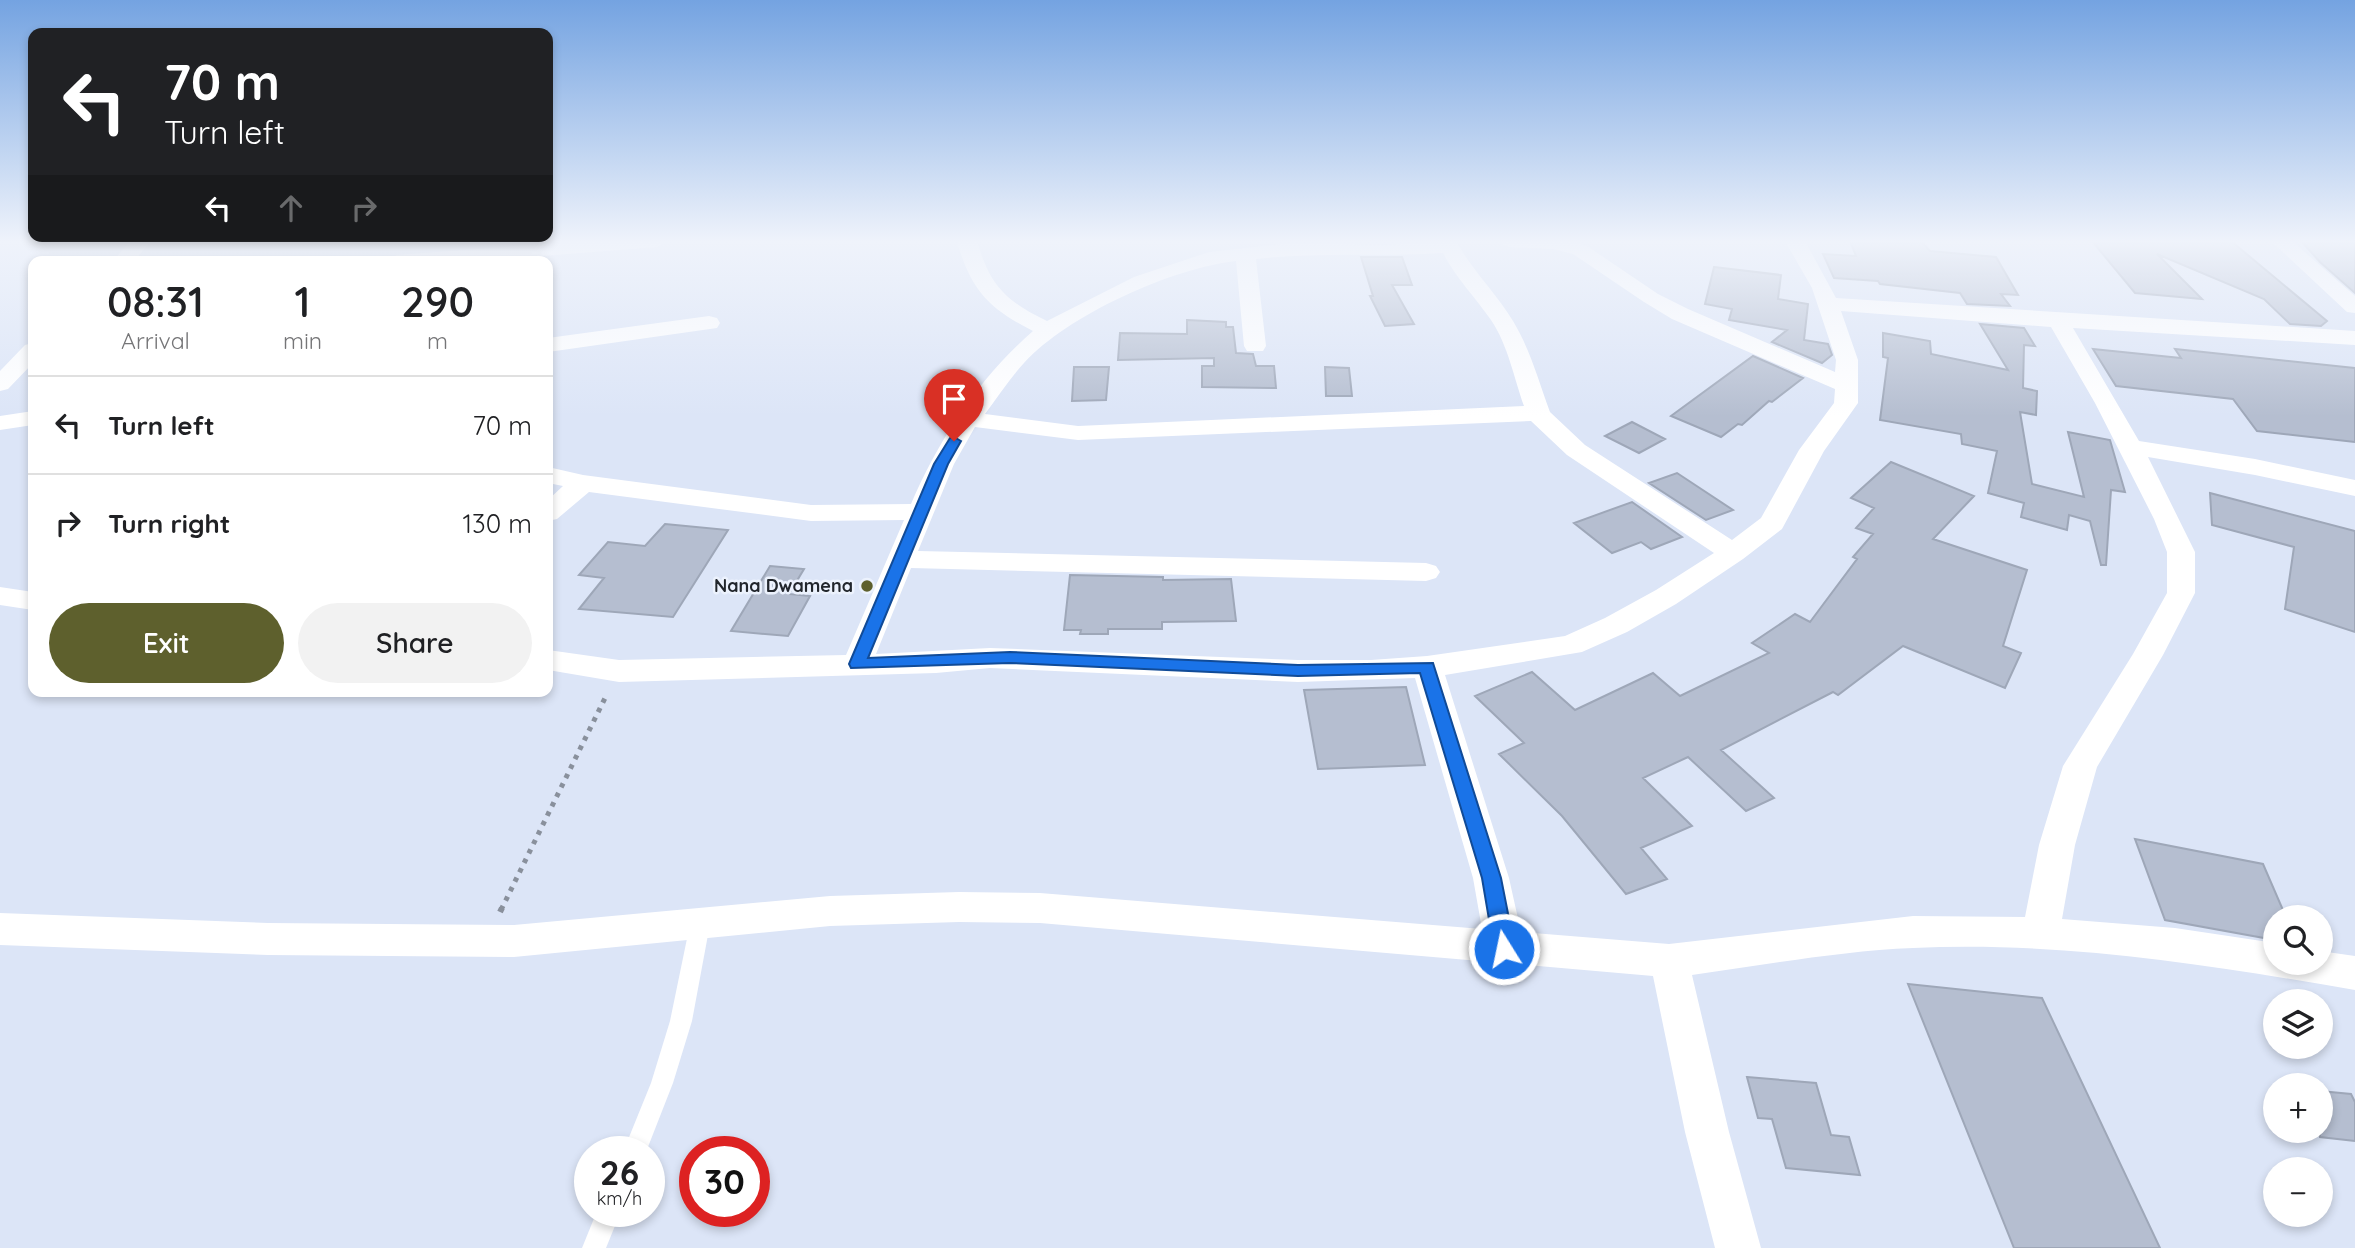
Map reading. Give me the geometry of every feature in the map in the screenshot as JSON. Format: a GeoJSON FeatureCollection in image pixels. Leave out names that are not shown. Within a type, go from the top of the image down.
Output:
{"type":"FeatureCollection","features":[{"type":"Feature","properties":{"kind":"street"},"geometry":{"type":"LineString","coordinates":[[995,299],[1048,330]]}},
{"type":"Feature","properties":{"kind":"street"},"geometry":{"type":"LineString","coordinates":[[857,664],[941,464],[968,419],[1017,357],[1048,330],[1101,299]]}},
{"type":"Feature","properties":{"kind":"street"},"geometry":{"type":"LineString","coordinates":[[1250,299],[1255,346]]}},
{"type":"Feature","properties":{"kind":"street"},"geometry":{"type":"LineString","coordinates":[[1485,299],[1502,320],[1514,343],[1538,413],[1576,450],[1733,553]]}},
{"type":"Feature","properties":{"kind":"street"},"geometry":{"type":"LineString","coordinates":[[1653,299],[1680,314],[1845,385]]}},
{"type":"Feature","properties":{"kind":"street"},"geometry":{"type":"LineString","coordinates":[[553,661],[619,671],[936,663],[1004,658],[1298,671],[1427,667],[1571,645],[1616,625],[1666,597],[1733,553],[1772,523],[1812,450],[1846,403],[1847,360],[1826,299]]}},
{"type":"Feature","properties":{"kind":"street"},"geometry":{"type":"LineString","coordinates":[[1828,304],[2058,321],[2355,338]]}},
{"type":"Feature","properties":{"kind":"street"},"geometry":{"type":"LineString","coordinates":[[2041,933],[2057,845],[2080,766],[2148,655],[2181,593],[2181,552],[2130,447],[2058,321]]}},
{"type":"Feature","properties":{"kind":"street"},"geometry":{"type":"LineString","coordinates":[[553,344],[709,323]]}},
{"type":"Feature","properties":{"kind":"street"},"geometry":{"type":"LineString","coordinates":[[0,384],[28,355]]}},
{"type":"Feature","properties":{"kind":"street"},"geometry":{"type":"LineString","coordinates":[[968,419],[1077,433],[1538,413]]}},
{"type":"Feature","properties":{"kind":"street"},"geometry":{"type":"LineString","coordinates":[[0,423],[28,419]]}},
{"type":"Feature","properties":{"kind":"street"},"geometry":{"type":"LineString","coordinates":[[2130,447],[2255,467],[2355,488]]}},
{"type":"Feature","properties":{"kind":"street"},"geometry":{"type":"LineString","coordinates":[[553,476],[583,483],[811,513],[922,512]]}},
{"type":"Feature","properties":{"kind":"street"},"geometry":{"type":"LineString","coordinates":[[553,509],[583,483]]}},
{"type":"Feature","properties":{"kind":"street"},"geometry":{"type":"LineString","coordinates":[[902,559],[1426,572]]}},
{"type":"Feature","properties":{"kind":"street"},"geometry":{"type":"LineString","coordinates":[[0,596],[28,600]]}},
{"type":"Feature","properties":{"kind":"street"},"geometry":{"type":"LineString","coordinates":[[1427,667],[1491,878],[1504,949]]}},
{"type":"Feature","properties":{"kind":"street"},"geometry":{"type":"LineString","coordinates":[[0,929],[268,939],[514,941],[830,911],[959,907],[1040,908],[1669,961],[1913,932],[2041,933],[2175,944],[2263,958]]}},
{"type":"Feature","properties":{"kind":"street"},"geometry":{"type":"LineString","coordinates":[[1669,961],[1707,1132],[1738,1248]]}},
{"type":"Feature","properties":{"kind":"street"},"geometry":{"type":"LineString","coordinates":[[2333,969],[2355,973]]}},
{"type":"Feature","properties":{"kind":"lane"},"geometry":{"type":"LineString","coordinates":[[640,1136],[662,1083],[681,1021],[700,924]]}},
{"type":"Feature","properties":{"kind":"lane"},"geometry":{"type":"LineString","coordinates":[[594,1248],[603,1227]]}},
{"type":"Feature","properties":{"kind":"path"},"geometry":{"type":"LineString","coordinates":[[485,941],[619,671]]}},
{"type":"Feature","properties":{"kind":"building"},"geometry":{"type":"Polygon","coordinates":[[[1372,299],[1400,299],[1414,324],[1385,326],[1372,299]]]}},
{"type":"Feature","properties":{"kind":"building"},"geometry":{"type":"Polygon","coordinates":[[[1706,299],[1779,299],[1808,304],[1804,340],[1828,344],[1832,355],[1822,363],[1772,342],[1787,330],[1729,320],[1732,309],[1705,304],[1706,299]]]}},
{"type":"Feature","properties":{"kind":"building"},"geometry":{"type":"Polygon","coordinates":[[[1964,299],[2005,299],[2010,306],[1967,304],[1964,299]]]}},
{"type":"Feature","properties":{"kind":"building"},"geometry":{"type":"Polygon","coordinates":[[[2264,299],[2301,299],[2327,321],[2321,326],[2290,324],[2264,299]]]}},
{"type":"Feature","properties":{"kind":"building"},"geometry":{"type":"Polygon","coordinates":[[[1187,320],[1226,322],[1226,327],[1233,327],[1236,353],[1253,354],[1256,366],[1274,366],[1276,388],[1202,387],[1202,366],[1214,366],[1214,358],[1118,360],[1120,333],[1187,334],[1187,320]]]}},
{"type":"Feature","properties":{"kind":"building"},"geometry":{"type":"Polygon","coordinates":[[[1980,324],[2024,328],[2035,346],[2024,345],[2023,388],[2037,391],[2036,415],[2020,412],[2032,484],[2084,497],[2068,432],[2110,440],[2125,492],[2111,490],[2106,565],[2101,565],[2090,521],[2069,515],[2067,530],[2021,517],[2024,503],[1988,493],[1997,451],[1962,444],[1961,434],[1880,420],[1888,358],[1883,357],[1883,333],[1930,341],[1931,354],[2008,370],[1980,324]]]}},
{"type":"Feature","properties":{"kind":"building"},"geometry":{"type":"Polygon","coordinates":[[[2093,349],[2181,358],[2175,349],[2355,368],[2355,442],[2257,431],[2233,399],[2116,386],[2093,349]]]}},
{"type":"Feature","properties":{"kind":"building"},"geometry":{"type":"Polygon","coordinates":[[[1753,356],[1803,378],[1772,402],[1769,401],[1742,425],[1738,424],[1721,437],[1671,416],[1753,356]]]}},
{"type":"Feature","properties":{"kind":"building"},"geometry":{"type":"Polygon","coordinates":[[[1074,367],[1109,367],[1106,400],[1072,401],[1074,367]]]}},
{"type":"Feature","properties":{"kind":"building"},"geometry":{"type":"Polygon","coordinates":[[[1325,367],[1349,368],[1352,396],[1326,396],[1325,367]]]}},
{"type":"Feature","properties":{"kind":"building"},"geometry":{"type":"Polygon","coordinates":[[[1632,422],[1665,439],[1639,453],[1605,436],[1632,422]]]}},
{"type":"Feature","properties":{"kind":"building"},"geometry":{"type":"Polygon","coordinates":[[[1891,462],[1974,496],[1933,539],[2027,570],[2003,646],[2021,653],[2005,688],[1903,646],[1838,695],[1833,692],[1721,750],[1774,798],[1746,811],[1688,757],[1643,778],[1692,826],[1641,848],[1667,879],[1626,894],[1562,816],[1499,754],[1524,743],[1475,696],[1532,672],[1575,710],[1653,673],[1680,696],[1769,653],[1752,643],[1795,614],[1810,622],[1857,559],[1853,557],[1873,534],[1856,528],[1874,508],[1851,498],[1891,462]]]}},
{"type":"Feature","properties":{"kind":"building"},"geometry":{"type":"Polygon","coordinates":[[[1677,473],[1733,510],[1706,520],[1649,483],[1677,473]]]}},
{"type":"Feature","properties":{"kind":"building"},"geometry":{"type":"Polygon","coordinates":[[[2210,493],[2355,531],[2355,632],[2285,609],[2294,547],[2212,525],[2210,493]]]}},
{"type":"Feature","properties":{"kind":"building"},"geometry":{"type":"Polygon","coordinates":[[[1632,502],[1682,537],[1651,549],[1641,542],[1612,553],[1574,523],[1632,502]]]}},
{"type":"Feature","properties":{"kind":"building"},"geometry":{"type":"Polygon","coordinates":[[[665,524],[728,530],[673,617],[579,609],[604,578],[579,575],[608,542],[645,546],[665,524]]]}},
{"type":"Feature","properties":{"kind":"building"},"geometry":{"type":"Polygon","coordinates":[[[770,566],[804,569],[789,594],[810,596],[788,636],[731,631],[770,566]]]}},
{"type":"Feature","properties":{"kind":"building"},"geometry":{"type":"Polygon","coordinates":[[[1070,575],[1163,577],[1163,580],[1231,579],[1236,621],[1162,622],[1162,629],[1108,629],[1108,634],[1080,634],[1081,630],[1064,630],[1070,575]]]}},
{"type":"Feature","properties":{"kind":"building"},"geometry":{"type":"Polygon","coordinates":[[[1406,687],[1425,765],[1318,769],[1304,690],[1406,687]]]}},
{"type":"Feature","properties":{"kind":"building"},"geometry":{"type":"Polygon","coordinates":[[[2135,839],[2263,864],[2281,905],[2263,905],[2263,938],[2165,920],[2135,839]]]}},
{"type":"Feature","properties":{"kind":"building"},"geometry":{"type":"Polygon","coordinates":[[[1908,984],[2042,998],[2160,1248],[2014,1248],[1908,984]]]}},
{"type":"Feature","properties":{"kind":"building"},"geometry":{"type":"Polygon","coordinates":[[[1747,1077],[1816,1083],[1831,1135],[1849,1137],[1860,1175],[1786,1168],[1772,1119],[1758,1118],[1747,1077]]]}},
{"type":"Feature","properties":{"kind":"building"},"geometry":{"type":"Polygon","coordinates":[[[2333,1092],[2351,1094],[2355,1102],[2355,1141],[2333,1138],[2333,1092]]]}},
{"type":"Feature","properties":{"kind":"place","name":"Nana Dwamena"},"geometry":{"type":"Point","coordinates":[867,586]}},
{"type":"Feature","properties":{"kind":"route"},"geometry":{"type":"LineString","coordinates":[[954,441],[941,464],[857,664],[1031,658],[1298,671],[1371,671],[1427,667],[1491,878],[1504,949]]}}]}
